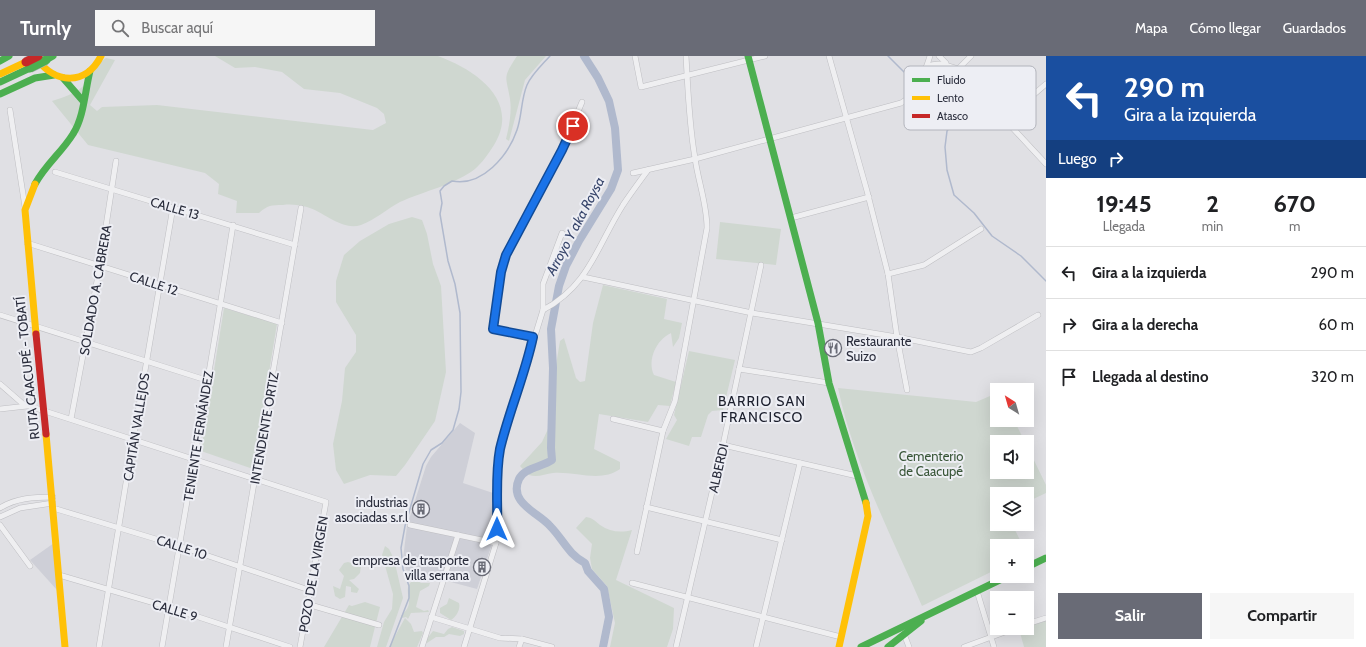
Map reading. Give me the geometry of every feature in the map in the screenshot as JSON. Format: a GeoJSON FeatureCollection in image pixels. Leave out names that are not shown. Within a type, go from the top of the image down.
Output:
{"type":"FeatureCollection","features":[{"type":"Feature","properties":{"kind":"main road"},"geometry":{"type":"LineString","coordinates":[[0,61],[9,56]]}},
{"type":"Feature","properties":{"kind":"main road"},"geometry":{"type":"LineString","coordinates":[[0,94],[35,78],[77,78],[90,71],[101,56]]}},
{"type":"Feature","properties":{"kind":"main road"},"geometry":{"type":"LineString","coordinates":[[0,82],[43,57],[44,69],[58,77],[83,101]]}},
{"type":"Feature","properties":{"kind":"main road"},"geometry":{"type":"LineString","coordinates":[[749,58],[818,323],[829,384],[867,506],[868,516],[840,647]]}},
{"type":"Feature","properties":{"kind":"main road"},"geometry":{"type":"LineString","coordinates":[[0,74],[28,65]]}},
{"type":"Feature","properties":{"kind":"main road","name":"RUTA CAACUPÉ - TOBATÍ"},"geometry":{"type":"LineString","coordinates":[[66,647],[25,212],[32,190],[43,169],[73,134],[79,119],[90,71]]}},
{"type":"Feature","properties":{"kind":"main road"},"geometry":{"type":"LineString","coordinates":[[1034,564],[1046,558]]}},
{"type":"Feature","properties":{"kind":"main road"},"geometry":{"type":"LineString","coordinates":[[861,647],[994,583]]}},
{"type":"Feature","properties":{"kind":"main road"},"geometry":{"type":"LineString","coordinates":[[888,647],[942,608]]}},
{"type":"Feature","properties":{"kind":"street"},"geometry":{"type":"LineString","coordinates":[[635,56],[641,87],[687,76],[749,58],[765,56]]}},
{"type":"Feature","properties":{"kind":"street"},"geometry":{"type":"LineString","coordinates":[[637,552],[663,431],[675,401],[692,300],[707,228],[707,213],[695,159],[688,112],[686,56]]}},
{"type":"Feature","properties":{"kind":"street"},"geometry":{"type":"LineString","coordinates":[[829,56],[869,197],[888,274],[897,337],[907,390]]}},
{"type":"Feature","properties":{"kind":"street"},"geometry":{"type":"LineString","coordinates":[[926,66],[930,56]]}},
{"type":"Feature","properties":{"kind":"street"},"geometry":{"type":"LineString","coordinates":[[939,56],[946,64]]}},
{"type":"Feature","properties":{"kind":"street"},"geometry":{"type":"LineString","coordinates":[[961,66],[971,56]]}},
{"type":"Feature","properties":{"kind":"street"},"geometry":{"type":"LineString","coordinates":[[931,66],[937,63],[951,66]]}},
{"type":"Feature","properties":{"kind":"street"},"geometry":{"type":"LineString","coordinates":[[1036,93],[1046,84]]}},
{"type":"Feature","properties":{"kind":"street"},"geometry":{"type":"LineString","coordinates":[[633,173],[695,159],[771,139],[904,101]]}},
{"type":"Feature","properties":{"kind":"street"},"geometry":{"type":"LineString","coordinates":[[533,337],[493,329],[503,264],[562,150],[582,102]]}},
{"type":"Feature","properties":{"kind":"street"},"geometry":{"type":"LineString","coordinates":[[10,110],[25,212]]}},
{"type":"Feature","properties":{"kind":"street"},"geometry":{"type":"LineString","coordinates":[[1014,130],[1046,164]]}},
{"type":"Feature","properties":{"kind":"street","name":"SOLDADO A. CABRERA"},"geometry":{"type":"LineString","coordinates":[[71,419],[100,265],[116,161]]}},
{"type":"Feature","properties":{"kind":"street"},"geometry":{"type":"LineString","coordinates":[[543,310],[565,296],[583,277],[623,206],[648,170]]}},
{"type":"Feature","properties":{"kind":"street","name":"CALLE 13"},"geometry":{"type":"LineString","coordinates":[[55,172],[295,245]]}},
{"type":"Feature","properties":{"kind":"street"},"geometry":{"type":"LineString","coordinates":[[791,218],[869,197]]}},
{"type":"Feature","properties":{"kind":"street","name":"CAPITÁN VALLEJOS"},"geometry":{"type":"LineString","coordinates":[[100,647],[120,528],[132,438],[147,361],[173,208]]}},
{"type":"Feature","properties":{"kind":"street","name":"INTENDENTE ORTIZ"},"geometry":{"type":"LineString","coordinates":[[226,647],[302,208]]}},
{"type":"Feature","properties":{"kind":"street","name":"TENIENTE FERNÁNDEZ"},"geometry":{"type":"LineString","coordinates":[[162,647],[195,459],[206,380],[233,225]]}},
{"type":"Feature","properties":{"kind":"street"},"geometry":{"type":"LineString","coordinates":[[888,274],[924,266],[981,229]]}},
{"type":"Feature","properties":{"kind":"street"},"geometry":{"type":"LineString","coordinates":[[464,647],[496,543],[497,473],[500,449],[527,364],[533,337],[543,310],[543,284],[562,233]]}},
{"type":"Feature","properties":{"kind":"street","name":"CALLE 12"},"geometry":{"type":"LineString","coordinates":[[27,243],[282,323]]}},
{"type":"Feature","properties":{"kind":"street","name":"ALBERDI"},"geometry":{"type":"LineString","coordinates":[[676,647],[723,445],[761,265]]}},
{"type":"Feature","properties":{"kind":"street"},"geometry":{"type":"LineString","coordinates":[[583,277],[752,313],[897,337],[971,352],[981,348],[1038,315]]}},
{"type":"Feature","properties":{"kind":"street"},"geometry":{"type":"LineString","coordinates":[[0,315],[206,380]]}},
{"type":"Feature","properties":{"kind":"street"},"geometry":{"type":"LineString","coordinates":[[739,369],[829,384]]}},
{"type":"Feature","properties":{"kind":"street"},"geometry":{"type":"LineString","coordinates":[[0,384],[19,402],[29,406],[256,479]]}},
{"type":"Feature","properties":{"kind":"street"},"geometry":{"type":"LineString","coordinates":[[0,409],[29,406]]}},
{"type":"Feature","properties":{"kind":"street"},"geometry":{"type":"LineString","coordinates":[[613,419],[663,431]]}},
{"type":"Feature","properties":{"kind":"street"},"geometry":{"type":"LineString","coordinates":[[723,445],[857,476]]}},
{"type":"Feature","properties":{"kind":"street"},"geometry":{"type":"LineString","coordinates":[[756,647],[800,463]]}},
{"type":"Feature","properties":{"kind":"street","name":"POZO DE LA VIRGEN"},"geometry":{"type":"LineString","coordinates":[[256,479],[326,502],[300,647]]}},
{"type":"Feature","properties":{"kind":"street"},"geometry":{"type":"LineString","coordinates":[[0,508],[10,503],[34,497],[53,503]]}},
{"type":"Feature","properties":{"kind":"street"},"geometry":{"type":"LineString","coordinates":[[0,517],[20,508],[53,503]]}},
{"type":"Feature","properties":{"kind":"street","name":"CALLE 10"},"geometry":{"type":"LineString","coordinates":[[53,503],[120,528],[310,590]]}},
{"type":"Feature","properties":{"kind":"street"},"geometry":{"type":"LineString","coordinates":[[646,507],[782,540]]}},
{"type":"Feature","properties":{"kind":"street"},"geometry":{"type":"LineString","coordinates":[[0,525],[30,566]]}},
{"type":"Feature","properties":{"kind":"street"},"geometry":{"type":"LineString","coordinates":[[410,525],[496,543]]}},
{"type":"Feature","properties":{"kind":"street"},"geometry":{"type":"LineString","coordinates":[[422,647],[458,535]]}},
{"type":"Feature","properties":{"kind":"street","name":"CALLE 9"},"geometry":{"type":"LineString","coordinates":[[59,575],[168,607],[290,647]]}},
{"type":"Feature","properties":{"kind":"street"},"geometry":{"type":"LineString","coordinates":[[632,583],[842,637]]}},
{"type":"Feature","properties":{"kind":"street"},"geometry":{"type":"LineString","coordinates":[[977,591],[992,636],[994,647]]}},
{"type":"Feature","properties":{"kind":"street"},"geometry":{"type":"LineString","coordinates":[[307,604],[380,624]]}},
{"type":"Feature","properties":{"kind":"street"},"geometry":{"type":"LineString","coordinates":[[431,617],[500,638],[522,639],[552,647]]}},
{"type":"Feature","properties":{"kind":"street"},"geometry":{"type":"LineString","coordinates":[[1034,622],[1046,618]]}},
{"type":"Feature","properties":{"kind":"street"},"geometry":{"type":"LineString","coordinates":[[904,634],[909,647]]}},
{"type":"Feature","properties":{"kind":"street"},"geometry":{"type":"LineString","coordinates":[[964,647],[995,635]]}},
{"type":"Feature","properties":{"kind":"street"},"geometry":{"type":"LineString","coordinates":[[519,647],[522,639]]}},
{"type":"Feature","properties":{"kind":"shaded area"},"geometry":{"type":"Polygon","coordinates":[[[460,423],[475,433],[463,483],[493,493],[494,538],[477,589],[406,570],[403,559],[407,526],[426,466],[431,457],[460,423]]]}},
{"type":"Feature","properties":{"kind":"shaded area"},"geometry":{"type":"Polygon","coordinates":[[[54,543],[57,590],[30,560],[54,543]]]}},
{"type":"Feature","properties":{"kind":"green space"},"geometry":{"type":"Polygon","coordinates":[[[215,56],[438,56],[467,70],[480,79],[490,89],[498,101],[502,114],[501,129],[494,145],[475,169],[449,183],[400,202],[371,220],[361,225],[354,226],[340,223],[313,209],[295,205],[270,206],[259,213],[236,213],[237,201],[218,194],[219,184],[205,173],[88,145],[52,101],[70,94],[83,86],[96,67],[106,58],[115,60],[90,105],[97,111],[102,107],[157,105],[373,130],[386,123],[384,114],[377,108],[340,93],[304,89],[282,72],[255,67],[235,68],[215,56]]]}},
{"type":"Feature","properties":{"kind":"green space"},"geometry":{"type":"Polygon","coordinates":[[[517,56],[546,56],[525,80],[509,141],[506,139],[511,104],[506,77],[517,56]]]}},
{"type":"Feature","properties":{"kind":"green space"},"geometry":{"type":"Polygon","coordinates":[[[412,217],[422,220],[427,234],[433,264],[441,286],[446,372],[435,421],[396,476],[370,475],[344,484],[336,470],[333,444],[342,401],[345,368],[356,352],[356,335],[336,302],[336,281],[344,255],[360,241],[389,224],[412,217]]]}},
{"type":"Feature","properties":{"kind":"green space"},"geometry":{"type":"Polygon","coordinates":[[[720,222],[781,229],[776,265],[716,259],[720,222]]]}},
{"type":"Feature","properties":{"kind":"green space"},"geometry":{"type":"Polygon","coordinates":[[[603,285],[667,299],[664,319],[682,323],[679,338],[673,347],[671,333],[657,345],[652,357],[652,369],[654,375],[676,382],[670,406],[658,405],[648,422],[599,414],[594,449],[620,462],[620,469],[613,473],[596,476],[561,473],[538,476],[529,475],[520,466],[542,442],[553,418],[554,377],[560,341],[564,338],[576,378],[580,382],[585,381],[593,323],[603,285]]]}},
{"type":"Feature","properties":{"kind":"green space"},"geometry":{"type":"Polygon","coordinates":[[[224,308],[277,324],[253,469],[201,451],[224,308]]]}},
{"type":"Feature","properties":{"kind":"green space"},"geometry":{"type":"Polygon","coordinates":[[[689,351],[735,360],[723,410],[712,411],[708,415],[701,437],[692,437],[689,446],[666,439],[677,420],[674,415],[689,351]]]}},
{"type":"Feature","properties":{"kind":"green space","name":"Cementerio de Caacupé"},"geometry":{"type":"Polygon","coordinates":[[[838,388],[976,402],[990,396],[990,427],[1018,427],[1022,435],[990,435],[990,479],[1034,479],[1034,460],[1046,485],[1046,493],[1034,499],[1034,487],[990,487],[990,531],[1016,531],[1020,539],[990,539],[990,572],[922,606],[863,472],[845,416],[838,388]]]}},
{"type":"Feature","properties":{"kind":"green space"},"geometry":{"type":"Polygon","coordinates":[[[586,517],[612,530],[620,532],[632,530],[616,580],[674,608],[673,629],[667,647],[610,647],[615,623],[607,586],[592,569],[590,558],[592,544],[576,528],[586,517]]]}},
{"type":"Feature","properties":{"kind":"green space"},"geometry":{"type":"Polygon","coordinates":[[[385,546],[389,549],[394,559],[403,598],[386,647],[377,647],[384,622],[392,609],[393,594],[382,555],[385,546]]]}},
{"type":"Feature","properties":{"kind":"green space"},"geometry":{"type":"Polygon","coordinates":[[[348,562],[361,566],[360,573],[354,579],[349,580],[359,589],[357,593],[351,592],[351,587],[346,586],[345,597],[340,599],[335,596],[333,586],[340,589],[344,576],[339,570],[344,563],[348,562]]]}},
{"type":"Feature","properties":{"kind":"green space"},"geometry":{"type":"Polygon","coordinates":[[[415,579],[421,583],[430,583],[429,586],[420,591],[416,607],[424,611],[428,610],[429,612],[411,613],[408,619],[406,617],[402,618],[401,616],[409,604],[409,584],[415,579]]]}},
{"type":"Feature","properties":{"kind":"green space"},"geometry":{"type":"Polygon","coordinates":[[[449,598],[459,603],[458,613],[451,620],[440,613],[440,608],[447,604],[449,598]]]}},
{"type":"Feature","properties":{"kind":"green space"},"geometry":{"type":"Polygon","coordinates":[[[365,602],[380,607],[370,647],[324,647],[349,605],[352,606],[365,602]]]}},
{"type":"Feature","properties":{"kind":"green space"},"geometry":{"type":"Polygon","coordinates":[[[405,618],[411,624],[414,632],[422,631],[423,633],[417,647],[389,647],[405,618]]]}},
{"type":"Feature","properties":{"kind":"green space"},"geometry":{"type":"Polygon","coordinates":[[[1046,621],[1046,647],[1024,647],[1021,635],[1034,635],[1034,625],[1046,621]]]}},
{"type":"Feature","properties":{"kind":"green space"},"geometry":{"type":"Polygon","coordinates":[[[452,627],[464,631],[464,634],[460,636],[449,634],[444,637],[436,637],[427,643],[426,640],[433,631],[444,634],[452,627]]]}},
{"type":"Feature","properties":{"kind":"waterway"},"geometry":{"type":"LineString","coordinates":[[390,647],[409,598],[409,586],[403,569],[401,548],[405,526],[423,464],[431,450],[442,443],[453,430],[459,409],[461,392],[460,313],[455,284],[448,261],[440,214],[442,203],[440,191],[444,186],[452,181],[463,182],[474,179],[492,168],[500,159],[513,140],[517,130],[527,85],[534,73],[550,56]]}},
{"type":"Feature","properties":{"kind":"waterway","name":"Arroyo Y aka Roysa"},"geometry":{"type":"LineString","coordinates":[[584,56],[598,78],[609,101],[615,128],[618,170],[611,189],[579,241],[566,266],[559,286],[551,329],[553,368],[552,460],[521,475],[517,487],[518,495],[526,507],[545,521],[555,531],[570,551],[585,563],[588,571],[604,589],[609,617],[603,647]]}},
{"type":"Feature","properties":{"kind":"waterway"},"geometry":{"type":"LineString","coordinates":[[888,56],[904,72]]}},
{"type":"Feature","properties":{"kind":"waterway"},"geometry":{"type":"LineString","coordinates":[[948,130],[945,147],[947,170],[954,195],[974,213],[992,236],[1021,256],[1046,281]]}},
{"type":"Feature","properties":{"kind":"traffic: fast"},"geometry":{"type":"LineString","coordinates":[[0,61],[9,56]]}},
{"type":"Feature","properties":{"kind":"traffic: fast"},"geometry":{"type":"LineString","coordinates":[[46,60],[53,56]]}},
{"type":"Feature","properties":{"kind":"traffic: fast"},"geometry":{"type":"LineString","coordinates":[[748,56],[818,323],[829,383],[866,503]]}},
{"type":"Feature","properties":{"kind":"traffic: fast"},"geometry":{"type":"LineString","coordinates":[[30,68],[46,60]]}},
{"type":"Feature","properties":{"kind":"traffic: fast"},"geometry":{"type":"LineString","coordinates":[[0,82],[30,68]]}},
{"type":"Feature","properties":{"kind":"traffic: fast"},"geometry":{"type":"LineString","coordinates":[[35,184],[44,170],[69,140],[77,127],[82,112],[90,71]]}},
{"type":"Feature","properties":{"kind":"traffic: fast"},"geometry":{"type":"LineString","coordinates":[[0,94],[35,78],[54,75]]}},
{"type":"Feature","properties":{"kind":"traffic: fast"},"geometry":{"type":"LineString","coordinates":[[63,78],[83,101]]}},
{"type":"Feature","properties":{"kind":"traffic: fast"},"geometry":{"type":"LineString","coordinates":[[1034,564],[1046,558]]}},
{"type":"Feature","properties":{"kind":"traffic: fast"},"geometry":{"type":"LineString","coordinates":[[861,647],[994,583]]}},
{"type":"Feature","properties":{"kind":"traffic: fast"},"geometry":{"type":"LineString","coordinates":[[888,647],[921,621]]}},
{"type":"Feature","properties":{"kind":"traffic: slow"},"geometry":{"type":"LineString","coordinates":[[37,59],[52,73],[61,77],[70,78],[79,77],[87,73],[95,66],[101,56]]}},
{"type":"Feature","properties":{"kind":"traffic: slow"},"geometry":{"type":"LineString","coordinates":[[0,74],[26,62]]}},
{"type":"Feature","properties":{"kind":"traffic: slow"},"geometry":{"type":"LineString","coordinates":[[35,184],[25,210],[36,334]]}},
{"type":"Feature","properties":{"kind":"traffic: slow"},"geometry":{"type":"LineString","coordinates":[[46,434],[65,647]]}},
{"type":"Feature","properties":{"kind":"traffic: slow"},"geometry":{"type":"LineString","coordinates":[[839,647],[868,516],[866,503]]}},
{"type":"Feature","properties":{"kind":"traffic: jam"},"geometry":{"type":"LineString","coordinates":[[26,62],[38,56]]}},
{"type":"Feature","properties":{"kind":"traffic: jam"},"geometry":{"type":"LineString","coordinates":[[36,334],[46,434]]}},
{"type":"Feature","properties":{"kind":"place","name":"Restaurante Suizo"},"geometry":{"type":"Point","coordinates":[833,348]}},
{"type":"Feature","properties":{"kind":"place","name":"industrias asociadas s.r.l"},"geometry":{"type":"Point","coordinates":[421,509]}},
{"type":"Feature","properties":{"kind":"place","name":"empresa de trasporte villa serrana"},"geometry":{"type":"Point","coordinates":[482,567]}},
{"type":"Feature","properties":{"kind":"district","name":"BARRIO SAN FRANCISCO"},"geometry":{"type":"Point","coordinates":[762,410]}},
{"type":"Feature","properties":{"kind":"route"},"geometry":{"type":"LineString","coordinates":[[497,529],[497,473],[500,449],[527,364],[533,337],[493,329],[503,264],[506,255],[562,150],[573,126]]}}]}
